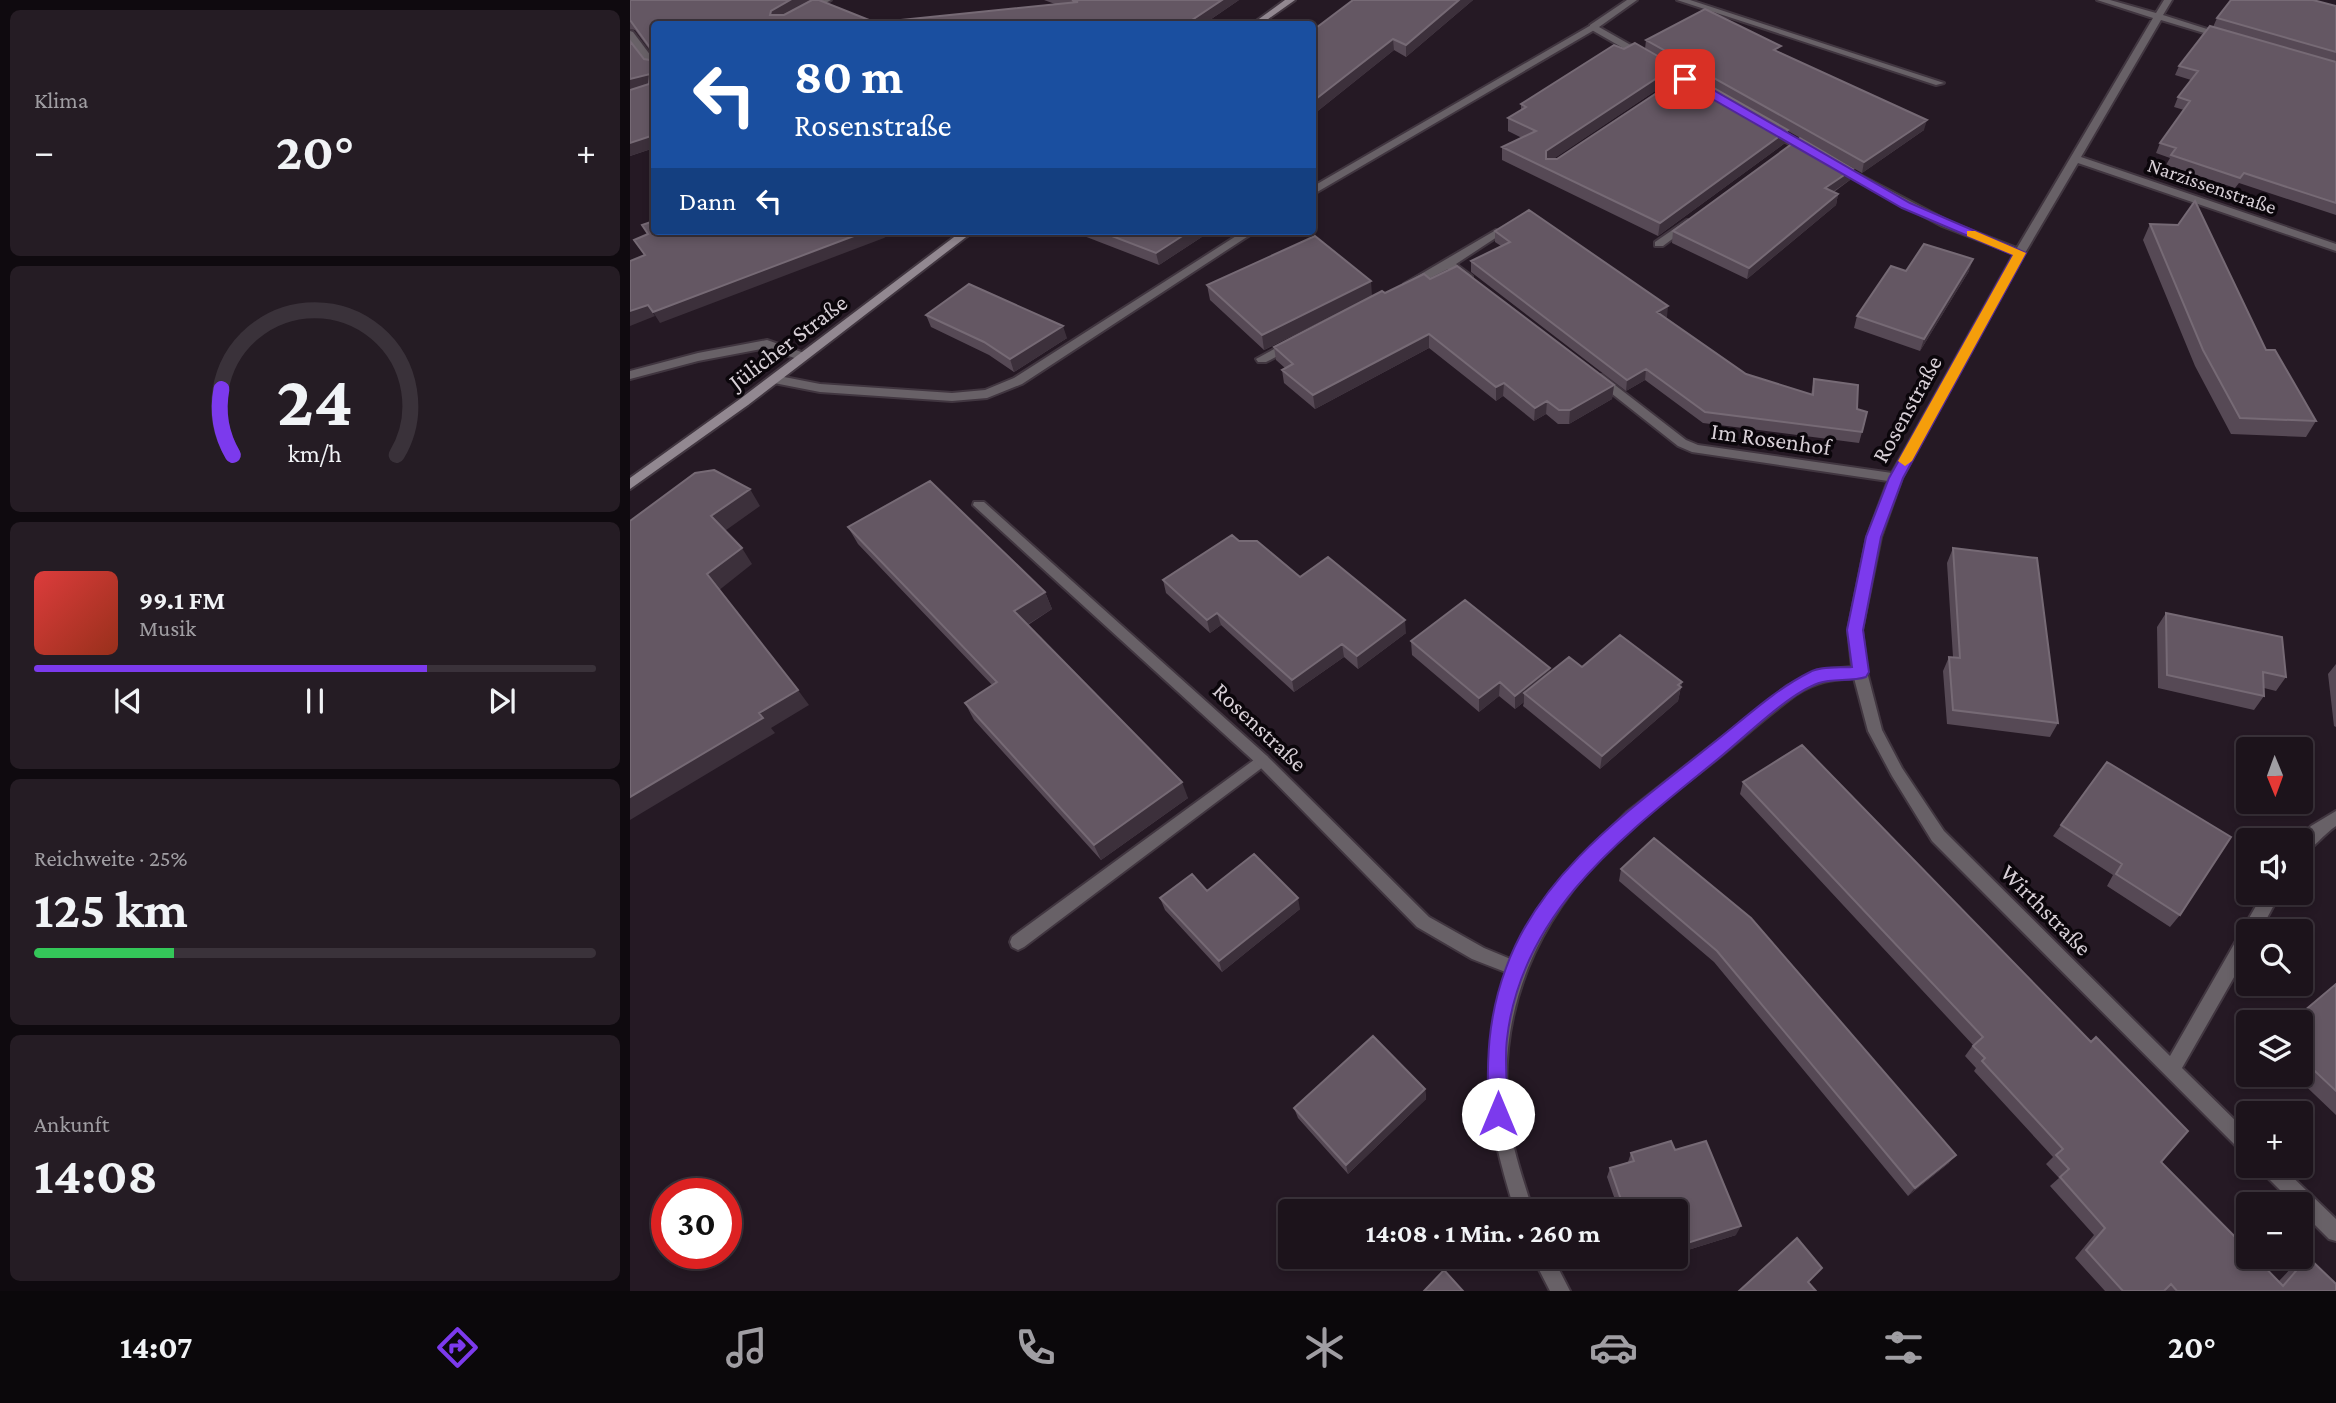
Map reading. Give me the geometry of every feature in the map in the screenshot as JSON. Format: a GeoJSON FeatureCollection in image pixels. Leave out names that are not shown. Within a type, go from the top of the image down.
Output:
{"type":"FeatureCollection","features":[{"type":"Feature","properties":{"kind":"main road"},"geometry":{"type":"LineString","coordinates":[[1260,21],[1291,0]]}},
{"type":"Feature","properties":{"kind":"main road","name":"Jülicher Straße"},"geometry":{"type":"LineString","coordinates":[[630,484],[964,235]]}},
{"type":"Feature","properties":{"kind":"street"},"geometry":{"type":"LineString","coordinates":[[787,21],[827,0]]}},
{"type":"Feature","properties":{"kind":"street"},"geometry":{"type":"LineString","coordinates":[[1316,190],[1592,27],[1633,0]]}},
{"type":"Feature","properties":{"kind":"street"},"geometry":{"type":"LineString","coordinates":[[1681,0],[1939,83]]}},
{"type":"Feature","properties":{"kind":"street"},"geometry":{"type":"LineString","coordinates":[[2101,0],[2235,39]]}},
{"type":"Feature","properties":{"kind":"street","name":"Rosenstraße"},"geometry":{"type":"LineString","coordinates":[[1860,672],[1855,630],[1874,537],[1896,478],[2020,253],[2168,0]]}},
{"type":"Feature","properties":{"kind":"street"},"geometry":{"type":"LineString","coordinates":[[1592,27],[1707,92]]}},
{"type":"Feature","properties":{"kind":"street"},"geometry":{"type":"LineString","coordinates":[[630,34],[651,61]]}},
{"type":"Feature","properties":{"kind":"street"},"geometry":{"type":"LineString","coordinates":[[1674,86],[1685,79]]}},
{"type":"Feature","properties":{"kind":"street"},"geometry":{"type":"LineString","coordinates":[[1762,125],[1818,156]]}},
{"type":"Feature","properties":{"kind":"street"},"geometry":{"type":"LineString","coordinates":[[1785,152],[1795,144]]}},
{"type":"Feature","properties":{"kind":"street","name":"Narzissenstraße"},"geometry":{"type":"LineString","coordinates":[[2076,159],[2336,248]]}},
{"type":"Feature","properties":{"kind":"street"},"geometry":{"type":"LineString","coordinates":[[1829,162],[1946,224],[2020,253]]}},
{"type":"Feature","properties":{"kind":"street"},"geometry":{"type":"LineString","coordinates":[[1659,244],[1701,213]]}},
{"type":"Feature","properties":{"kind":"street"},"geometry":{"type":"LineString","coordinates":[[1399,289],[1449,264],[1496,233]]}},
{"type":"Feature","properties":{"kind":"street"},"geometry":{"type":"LineString","coordinates":[[774,379],[820,388],[953,397],[987,394],[1018,381],[1245,235]]}},
{"type":"Feature","properties":{"kind":"street"},"geometry":{"type":"LineString","coordinates":[[1449,264],[1482,290]]}},
{"type":"Feature","properties":{"kind":"street"},"geometry":{"type":"LineString","coordinates":[[1262,359],[1299,340]]}},
{"type":"Feature","properties":{"kind":"street"},"geometry":{"type":"LineString","coordinates":[[630,375],[698,356],[767,344],[803,357]]}},
{"type":"Feature","properties":{"kind":"street","name":"Im Rosenhof"},"geometry":{"type":"LineString","coordinates":[[1582,366],[1682,443],[1696,449],[1713,454],[1896,478]]}},
{"type":"Feature","properties":{"kind":"street","name":"Rosenstraße"},"geometry":{"type":"LineString","coordinates":[[979,505],[1262,760],[1423,922],[1478,954],[1515,968]]}},
{"type":"Feature","properties":{"kind":"street"},"geometry":{"type":"LineString","coordinates":[[1519,1199],[1511,1178],[1498,1114],[1497,1039],[1515,968],[1535,929],[1568,882],[1614,834],[1780,699],[1816,676],[1860,672]]}},
{"type":"Feature","properties":{"kind":"street","name":"Wirthstraße"},"geometry":{"type":"LineString","coordinates":[[1860,672],[1875,731],[1896,772],[1938,836],[2236,1134]]}},
{"type":"Feature","properties":{"kind":"street"},"geometry":{"type":"LineString","coordinates":[[1018,942],[1262,760]]}},
{"type":"Feature","properties":{"kind":"street"},"geometry":{"type":"LineString","coordinates":[[2313,834],[2336,818]]}},
{"type":"Feature","properties":{"kind":"street"},"geometry":{"type":"LineString","coordinates":[[2171,1071],[2236,957]]}},
{"type":"Feature","properties":{"kind":"street"},"geometry":{"type":"LineString","coordinates":[[2280,1178],[2336,1232]]}},
{"type":"Feature","properties":{"kind":"street"},"geometry":{"type":"LineString","coordinates":[[1548,1269],[1560,1291]]}},
{"type":"Feature","properties":{"kind":"building"},"geometry":{"type":"Polygon","coordinates":[[[630,0],[790,0],[771,11],[770,15],[784,15],[812,0],[819,0],[872,21],[651,21],[651,49],[630,20],[630,0]]]}},
{"type":"Feature","properties":{"kind":"building"},"geometry":{"type":"Polygon","coordinates":[[[1072,0],[1222,0],[1190,21],[899,21],[901,20],[1078,2],[1072,0]]]}},
{"type":"Feature","properties":{"kind":"building"},"geometry":{"type":"Polygon","coordinates":[[[1353,0],[1459,0],[1406,45],[1393,39],[1316,99],[1316,28],[1353,0]]]}},
{"type":"Feature","properties":{"kind":"building"},"geometry":{"type":"Polygon","coordinates":[[[2231,0],[2313,0],[2336,6],[2336,52],[2217,18],[2231,0]]]}},
{"type":"Feature","properties":{"kind":"building"},"geometry":{"type":"Polygon","coordinates":[[[1705,9],[1781,46],[1774,50],[1927,120],[1864,162],[1646,40],[1705,9]]]}},
{"type":"Feature","properties":{"kind":"building"},"geometry":{"type":"Polygon","coordinates":[[[2210,26],[2336,62],[2336,203],[2244,173],[2240,178],[2171,155],[2176,148],[2160,143],[2190,101],[2178,97],[2198,71],[2179,66],[2210,26]]]}},
{"type":"Feature","properties":{"kind":"building"},"geometry":{"type":"Polygon","coordinates":[[[630,41],[644,59],[650,60],[651,49],[651,136],[630,143],[630,90],[649,84],[650,74],[630,79],[630,41]]]}},
{"type":"Feature","properties":{"kind":"building"},"geometry":{"type":"Polygon","coordinates":[[[1635,43],[1675,66],[1546,151],[1546,159],[1557,159],[1687,73],[1788,130],[1660,223],[1502,147],[1536,131],[1508,118],[1526,107],[1521,104],[1614,45],[1624,49],[1635,43]]]}},
{"type":"Feature","properties":{"kind":"building"},"geometry":{"type":"Polygon","coordinates":[[[1800,138],[1853,169],[1825,188],[1838,194],[1749,268],[1673,231],[1800,138]]]}},
{"type":"Feature","properties":{"kind":"building"},"geometry":{"type":"Polygon","coordinates":[[[2195,201],[2266,350],[2275,350],[2316,421],[2240,418],[2203,350],[2150,224],[2178,225],[2195,201]]]}},
{"type":"Feature","properties":{"kind":"building"},"geometry":{"type":"Polygon","coordinates":[[[1529,210],[1668,306],[1657,312],[1746,374],[1813,395],[1814,379],[1858,385],[1857,409],[1867,412],[1862,432],[1705,412],[1646,369],[1627,380],[1471,261],[1510,242],[1495,231],[1529,210]]]}},
{"type":"Feature","properties":{"kind":"building"},"geometry":{"type":"Polygon","coordinates":[[[651,222],[651,235],[856,235],[653,312],[648,305],[630,311],[630,261],[645,255],[634,240],[648,234],[642,225],[651,222]]]}},
{"type":"Feature","properties":{"kind":"building"},"geometry":{"type":"Polygon","coordinates":[[[1109,235],[1184,235],[1156,253],[1109,235]]]}},
{"type":"Feature","properties":{"kind":"building"},"geometry":{"type":"Polygon","coordinates":[[[1315,236],[1371,281],[1262,335],[1207,285],[1315,236]]]}},
{"type":"Feature","properties":{"kind":"building"},"geometry":{"type":"Polygon","coordinates":[[[1924,244],[1973,259],[1924,339],[1857,316],[1891,266],[1906,271],[1924,244]]]}},
{"type":"Feature","properties":{"kind":"building"},"geometry":{"type":"Polygon","coordinates":[[[1457,266],[1614,385],[1570,410],[1559,410],[1547,401],[1535,408],[1504,383],[1496,387],[1429,334],[1313,395],[1282,370],[1293,364],[1274,347],[1382,291],[1385,293],[1424,274],[1430,279],[1457,266]]]}},
{"type":"Feature","properties":{"kind":"building"},"geometry":{"type":"Polygon","coordinates":[[[969,284],[1063,326],[1010,359],[984,342],[926,315],[969,284]]]}},
{"type":"Feature","properties":{"kind":"building"},"geometry":{"type":"Polygon","coordinates":[[[714,470],[750,489],[711,516],[742,548],[707,574],[798,690],[759,713],[763,718],[630,797],[630,521],[695,473],[714,470]]]}},
{"type":"Feature","properties":{"kind":"building"},"geometry":{"type":"Polygon","coordinates":[[[930,481],[1045,592],[1014,611],[1182,782],[1094,845],[965,703],[997,682],[848,527],[930,481]]]}},
{"type":"Feature","properties":{"kind":"building"},"geometry":{"type":"Polygon","coordinates":[[[1232,535],[1239,541],[1257,541],[1300,577],[1328,557],[1405,620],[1357,656],[1342,644],[1292,680],[1217,613],[1207,620],[1163,580],[1232,535]]]}},
{"type":"Feature","properties":{"kind":"building"},"geometry":{"type":"Polygon","coordinates":[[[1953,548],[2037,558],[2058,723],[1953,710],[1949,657],[1960,658],[1953,548]]]}},
{"type":"Feature","properties":{"kind":"building"},"geometry":{"type":"Polygon","coordinates":[[[1465,600],[1550,668],[1515,696],[1500,682],[1479,698],[1411,641],[1465,600]]]}},
{"type":"Feature","properties":{"kind":"building"},"geometry":{"type":"Polygon","coordinates":[[[2166,613],[2282,637],[2286,677],[2263,672],[2264,696],[2167,675],[2166,613]]]}},
{"type":"Feature","properties":{"kind":"building"},"geometry":{"type":"Polygon","coordinates":[[[1620,635],[1682,682],[1678,685],[1681,687],[1602,756],[1524,693],[1569,657],[1582,667],[1620,635]]]}},
{"type":"Feature","properties":{"kind":"building"},"geometry":{"type":"Polygon","coordinates":[[[1802,745],[2091,1042],[2096,1037],[2188,1131],[2161,1162],[2236,1238],[2236,1269],[2267,1269],[2283,1286],[2298,1269],[2313,1269],[2313,1262],[2336,1284],[2336,1291],[2177,1291],[2171,1284],[2164,1291],[2123,1291],[2086,1250],[2105,1228],[2060,1177],[2069,1169],[2056,1155],[2063,1149],[1982,1061],[1985,1058],[1973,1046],[1983,1037],[1743,782],[1802,745]]]}},
{"type":"Feature","properties":{"kind":"building"},"geometry":{"type":"Polygon","coordinates":[[[2107,762],[2231,837],[2180,915],[2116,874],[2122,864],[2061,825],[2107,762]]]}},
{"type":"Feature","properties":{"kind":"building"},"geometry":{"type":"Polygon","coordinates":[[[1654,838],[1751,918],[1956,1155],[1915,1188],[1717,951],[1621,869],[1654,838]]]}},
{"type":"Feature","properties":{"kind":"building"},"geometry":{"type":"Polygon","coordinates":[[[1254,854],[1298,898],[1219,961],[1160,898],[1192,874],[1207,891],[1254,854]]]}},
{"type":"Feature","properties":{"kind":"building"},"geometry":{"type":"Polygon","coordinates":[[[2336,984],[2336,1091],[2313,1069],[2313,1010],[2305,1010],[2336,984]]]}},
{"type":"Feature","properties":{"kind":"building"},"geometry":{"type":"Polygon","coordinates":[[[1373,1036],[1425,1089],[1346,1165],[1294,1108],[1373,1036]]]}},
{"type":"Feature","properties":{"kind":"building"},"geometry":{"type":"Polygon","coordinates":[[[1671,1141],[1675,1150],[1706,1141],[1741,1226],[1688,1243],[1688,1199],[1621,1199],[1610,1168],[1634,1161],[1631,1153],[1671,1141]]]}},
{"type":"Feature","properties":{"kind":"building"},"geometry":{"type":"Polygon","coordinates":[[[1797,1238],[1822,1268],[1808,1282],[1816,1291],[1739,1291],[1797,1238]]]}},
{"type":"Feature","properties":{"kind":"building"},"geometry":{"type":"Polygon","coordinates":[[[1444,1270],[1463,1291],[1424,1291],[1444,1270]]]}},
{"type":"Feature","properties":{"kind":"slow traffic"},"geometry":{"type":"LineString","coordinates":[[1905,461],[2020,253],[1971,234]]}},
{"type":"Feature","properties":{"kind":"route"},"geometry":{"type":"LineString","coordinates":[[1498,1114],[1497,1039],[1515,968],[1535,929],[1568,882],[1614,834],[1780,699],[1816,676],[1860,672],[1855,630],[1874,537],[1896,478],[2020,253],[1906,205],[1685,79]]}}]}
